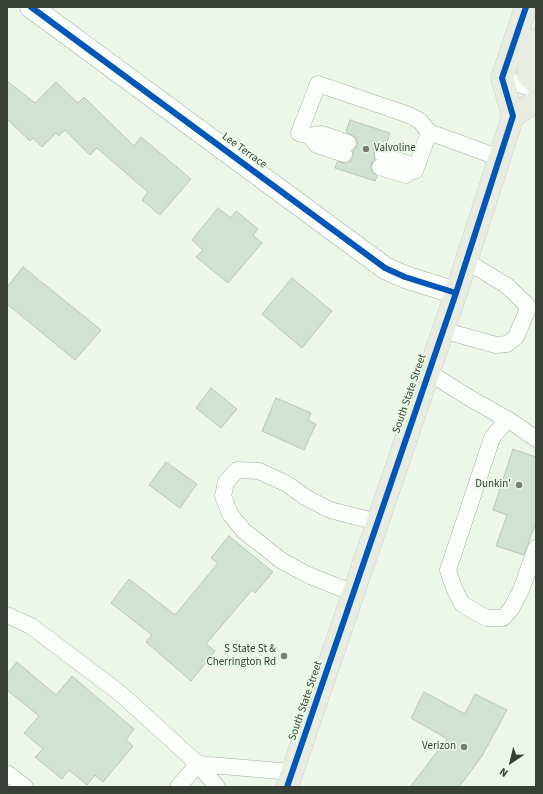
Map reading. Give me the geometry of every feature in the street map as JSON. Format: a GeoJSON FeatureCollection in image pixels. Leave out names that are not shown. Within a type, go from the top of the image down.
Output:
{"type":"FeatureCollection","features":[{"type":"Feature","properties":{"kind":"main road"},"geometry":{"type":"LineString","coordinates":[[526,7],[502,78],[513,116],[536,101]]}},
{"type":"Feature","properties":{"kind":"main road"},"geometry":{"type":"LineString","coordinates":[[536,39],[529,59],[528,75],[536,83]]}},
{"type":"Feature","properties":{"kind":"main road","name":"South State Street"},"geometry":{"type":"LineString","coordinates":[[289,779],[456,292],[513,116]]}},
{"type":"Feature","properties":{"kind":"street","name":"Lee Terrace"},"geometry":{"type":"LineString","coordinates":[[31,7],[385,268],[405,278],[456,292]]}},
{"type":"Feature","properties":{"kind":"lane"},"geometry":{"type":"LineString","coordinates":[[502,78],[536,90]]}},
{"type":"Feature","properties":{"kind":"lane"},"geometry":{"type":"LineString","coordinates":[[346,149],[322,134],[310,136],[299,133],[318,84],[409,115],[420,121],[429,132],[500,158]]}},
{"type":"Feature","properties":{"kind":"lane"},"geometry":{"type":"LineString","coordinates":[[381,161],[406,174],[411,170],[415,171],[429,132]]}},
{"type":"Feature","properties":{"kind":"lane"},"geometry":{"type":"LineString","coordinates":[[442,330],[496,345],[507,344],[516,337],[527,311],[527,305],[506,285],[466,261]]}},
{"type":"Feature","properties":{"kind":"lane"},"geometry":{"type":"LineString","coordinates":[[428,372],[468,398],[507,419],[536,439]]}},
{"type":"Feature","properties":{"kind":"lane"},"geometry":{"type":"LineString","coordinates":[[507,419],[492,438],[448,570],[454,588],[462,604],[486,618],[503,618],[511,609],[522,590],[536,548]]}},
{"type":"Feature","properties":{"kind":"lane"},"geometry":{"type":"LineString","coordinates":[[353,593],[308,575],[282,561],[250,536],[230,514],[223,496],[226,482],[237,470],[259,471],[287,484],[305,497],[330,510],[376,522]]}},
{"type":"Feature","properties":{"kind":"lane"},"geometry":{"type":"LineString","coordinates":[[7,615],[31,626],[121,694],[198,764],[217,787]]}},
{"type":"Feature","properties":{"kind":"lane"},"geometry":{"type":"LineString","coordinates":[[198,764],[289,779]]}},
{"type":"Feature","properties":{"kind":"lane"},"geometry":{"type":"LineString","coordinates":[[178,787],[198,764]]}},
{"type":"Feature","properties":{"kind":"lane"},"geometry":{"type":"LineString","coordinates":[[7,774],[25,787]]}},
{"type":"Feature","properties":{"kind":"building"},"geometry":{"type":"Polygon","coordinates":[[[7,81],[35,103],[56,82],[78,103],[84,97],[134,146],[141,137],[191,179],[160,215],[142,200],[148,192],[97,148],[90,155],[65,130],[59,136],[56,133],[42,147],[33,138],[30,141],[7,119],[7,81]]]}},
{"type":"Feature","properties":{"kind":"building","name":"Valvoline"},"geometry":{"type":"Polygon","coordinates":[[[350,120],[390,133],[386,146],[377,148],[374,152],[375,159],[371,164],[371,169],[377,176],[375,181],[335,168],[337,162],[346,163],[351,161],[353,151],[357,146],[355,137],[346,132],[350,120]]]}},
{"type":"Feature","properties":{"kind":"building"},"geometry":{"type":"Polygon","coordinates":[[[218,208],[231,218],[236,211],[258,229],[253,235],[262,243],[228,283],[196,257],[203,250],[192,240],[218,208]]]}},
{"type":"Feature","properties":{"kind":"building"},"geometry":{"type":"Polygon","coordinates":[[[23,267],[101,330],[75,360],[7,304],[7,287],[23,267]]]}},
{"type":"Feature","properties":{"kind":"building"},"geometry":{"type":"Polygon","coordinates":[[[292,278],[332,311],[302,348],[262,314],[292,278]]]}},
{"type":"Feature","properties":{"kind":"building"},"geometry":{"type":"Polygon","coordinates":[[[211,388],[237,409],[221,428],[196,408],[211,388]]]}},
{"type":"Feature","properties":{"kind":"building"},"geometry":{"type":"Polygon","coordinates":[[[276,398],[311,413],[308,420],[316,424],[304,450],[262,431],[276,398]]]}},
{"type":"Feature","properties":{"kind":"building","name":"Dunkin'"},"geometry":{"type":"Polygon","coordinates":[[[513,449],[536,457],[536,522],[524,555],[496,546],[507,515],[493,510],[513,449]]]}},
{"type":"Feature","properties":{"kind":"building"},"geometry":{"type":"Polygon","coordinates":[[[166,462],[197,484],[180,508],[149,485],[166,462]]]}},
{"type":"Feature","properties":{"kind":"building"},"geometry":{"type":"Polygon","coordinates":[[[229,536],[273,572],[255,593],[252,590],[206,644],[215,651],[191,681],[146,642],[152,635],[111,603],[129,579],[175,615],[218,563],[211,558],[229,536]]]}},
{"type":"Feature","properties":{"kind":"building"},"geometry":{"type":"Polygon","coordinates":[[[17,662],[56,695],[72,676],[134,729],[126,740],[133,746],[103,782],[95,775],[87,785],[69,770],[62,779],[35,757],[43,749],[24,733],[39,716],[7,690],[7,674],[17,662]]]}},
{"type":"Feature","properties":{"kind":"building","name":"Verizon"},"geometry":{"type":"Polygon","coordinates":[[[424,692],[465,714],[475,694],[507,710],[482,756],[459,787],[410,787],[447,739],[411,718],[424,692]]]}},
{"type":"Feature","properties":{"kind":"cycle path"},"geometry":{"type":"LineString","coordinates":[[31,7],[385,268],[405,277],[456,293]]}},
{"type":"Feature","properties":{"kind":"cycle path"},"geometry":{"type":"LineString","coordinates":[[287,787],[456,293],[513,116],[502,78],[526,7]]}},
{"type":"Feature","properties":{"kind":"place","name":"Valvoline"},"geometry":{"type":"Point","coordinates":[366,149]}},
{"type":"Feature","properties":{"kind":"place","name":"Dunkin'"},"geometry":{"type":"Point","coordinates":[519,485]}},
{"type":"Feature","properties":{"kind":"place","name":"S State St & Cherrington Rd"},"geometry":{"type":"Point","coordinates":[284,656]}},
{"type":"Feature","properties":{"kind":"place","name":"Verizon"},"geometry":{"type":"Point","coordinates":[464,747]}}]}
